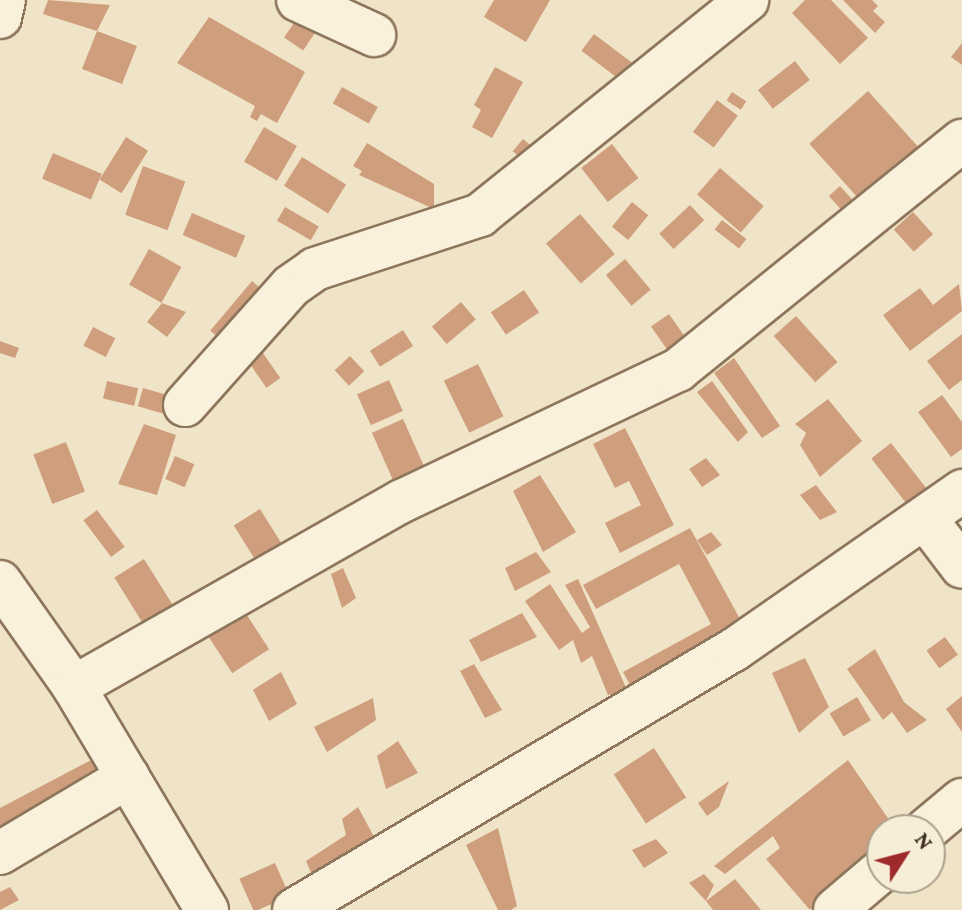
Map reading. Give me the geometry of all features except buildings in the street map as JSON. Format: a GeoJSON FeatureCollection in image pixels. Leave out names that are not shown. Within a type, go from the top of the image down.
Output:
{"type":"FeatureCollection","features":[{"type":"Feature","properties":{"kind":"street"},"geometry":{"type":"LineString","coordinates":[[0,16],[4,0]]}},
{"type":"Feature","properties":{"kind":"street"},"geometry":{"type":"LineString","coordinates":[[298,0],[374,35]]}},
{"type":"Feature","properties":{"kind":"street"},"geometry":{"type":"LineString","coordinates":[[185,405],[291,286],[315,269],[480,215],[747,0]]}},
{"type":"Feature","properties":{"kind":"street"},"geometry":{"type":"LineString","coordinates":[[74,687],[402,501],[678,370],[962,141]]}},
{"type":"Feature","properties":{"kind":"street"},"geometry":{"type":"LineString","coordinates":[[294,910],[735,649],[962,491]]}},
{"type":"Feature","properties":{"kind":"street"},"geometry":{"type":"LineString","coordinates":[[925,518],[962,567]]}},
{"type":"Feature","properties":{"kind":"street"},"geometry":{"type":"LineString","coordinates":[[0,582],[74,687],[207,910]]}},
{"type":"Feature","properties":{"kind":"street"},"geometry":{"type":"LineString","coordinates":[[0,853],[128,777]]}},
{"type":"Feature","properties":{"kind":"street"},"geometry":{"type":"LineString","coordinates":[[945,814],[962,800]]}},
{"type":"Feature","properties":{"kind":"street"},"geometry":{"type":"LineString","coordinates":[[835,910],[866,884]]}}]}
